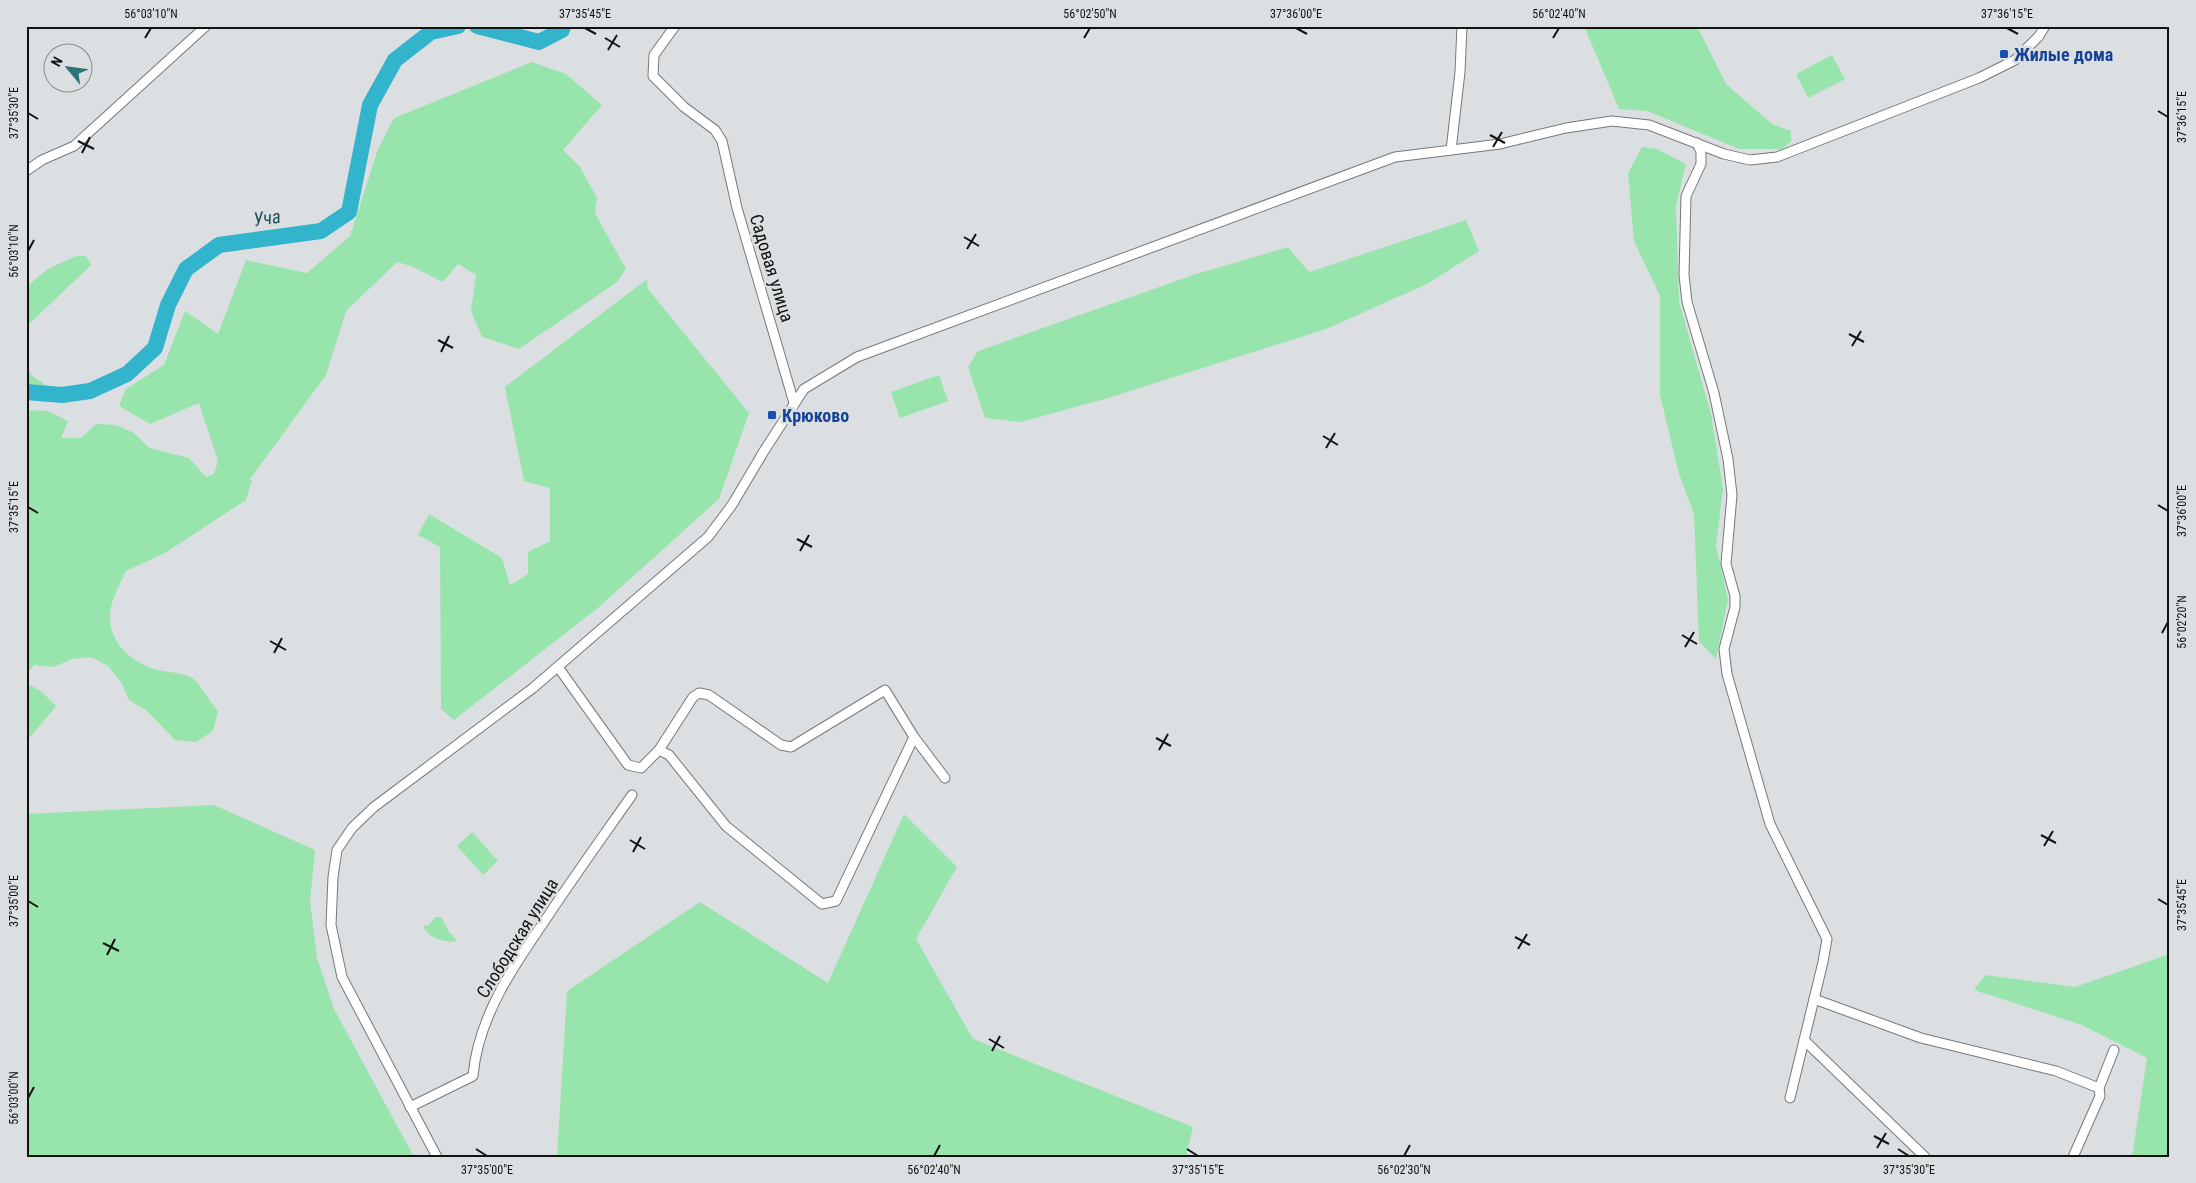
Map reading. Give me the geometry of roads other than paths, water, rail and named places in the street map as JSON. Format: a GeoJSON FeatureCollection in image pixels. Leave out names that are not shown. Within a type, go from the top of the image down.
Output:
{"type":"FeatureCollection","features":[{"type":"Feature","properties":{"kind":"street"},"geometry":{"type":"LineString","coordinates":[[26,171],[42,160],[74,146],[206,26]]}},
{"type":"Feature","properties":{"kind":"street","name":"Садовая улица"},"geometry":{"type":"LineString","coordinates":[[675,26],[654,55],[653,76],[684,107],[715,130],[722,141],[737,208],[794,403]]}},
{"type":"Feature","properties":{"kind":"street"},"geometry":{"type":"LineString","coordinates":[[1451,150],[1460,72],[1462,26]]}},
{"type":"Feature","properties":{"kind":"street"},"geometry":{"type":"LineString","coordinates":[[437,1157],[342,977],[331,925],[332,876],[337,850],[352,828],[374,806],[558,667],[708,537],[732,506],[804,389],[857,357],[1395,157],[1500,144],[1566,128],[1612,121],[1649,124],[1724,154],[1750,160],[1777,157],[1979,78],[2015,60],[2039,36],[2045,26]]}},
{"type":"Feature","properties":{"kind":"street"},"geometry":{"type":"LineString","coordinates":[[1697,143],[1702,152],[1701,164],[1686,196],[1684,275],[1687,302],[1714,393],[1728,459],[1732,495],[1726,564],[1735,602],[1724,648],[1727,674],[1770,824],[1827,939],[1790,1098]]}},
{"type":"Feature","properties":{"kind":"street"},"geometry":{"type":"LineString","coordinates":[[558,667],[628,765],[641,768],[659,750],[693,697],[699,693],[709,695],[780,746],[791,747],[885,690],[914,737],[945,778]]}},
{"type":"Feature","properties":{"kind":"street"},"geometry":{"type":"LineString","coordinates":[[659,750],[669,754],[726,826],[822,904],[836,901],[914,737]]}},
{"type":"Feature","properties":{"kind":"street","name":"Слободская улица"},"geometry":{"type":"LineString","coordinates":[[410,1107],[473,1076],[474,1056],[490,1010],[507,979],[557,902],[632,795]]}},
{"type":"Feature","properties":{"kind":"street"},"geometry":{"type":"LineString","coordinates":[[1814,999],[1921,1038],[2056,1071],[2099,1088]]}},
{"type":"Feature","properties":{"kind":"street"},"geometry":{"type":"LineString","coordinates":[[1804,1040],[1925,1157]]}},
{"type":"Feature","properties":{"kind":"street"},"geometry":{"type":"LineString","coordinates":[[2073,1157],[2100,1096],[2099,1088],[2114,1050]]}},
{"type":"Feature","properties":{"kind":"waterway","name":"Уча"},"geometry":{"type":"LineString","coordinates":[[26,392],[62,395],[90,391],[127,374],[155,348],[168,305],[186,269],[219,245],[321,231],[349,212],[370,105],[395,60],[431,32],[458,26]]}},
{"type":"Feature","properties":{"kind":"waterway","name":"Уча"},"geometry":{"type":"LineString","coordinates":[[477,26],[539,42],[562,30],[563,26]]}},
{"type":"Feature","properties":{"kind":"place","name":"Жилые дома"},"geometry":{"type":"Point","coordinates":[2004,54]}},
{"type":"Feature","properties":{"kind":"place","name":"Крюково"},"geometry":{"type":"Point","coordinates":[772,415]}}]}
